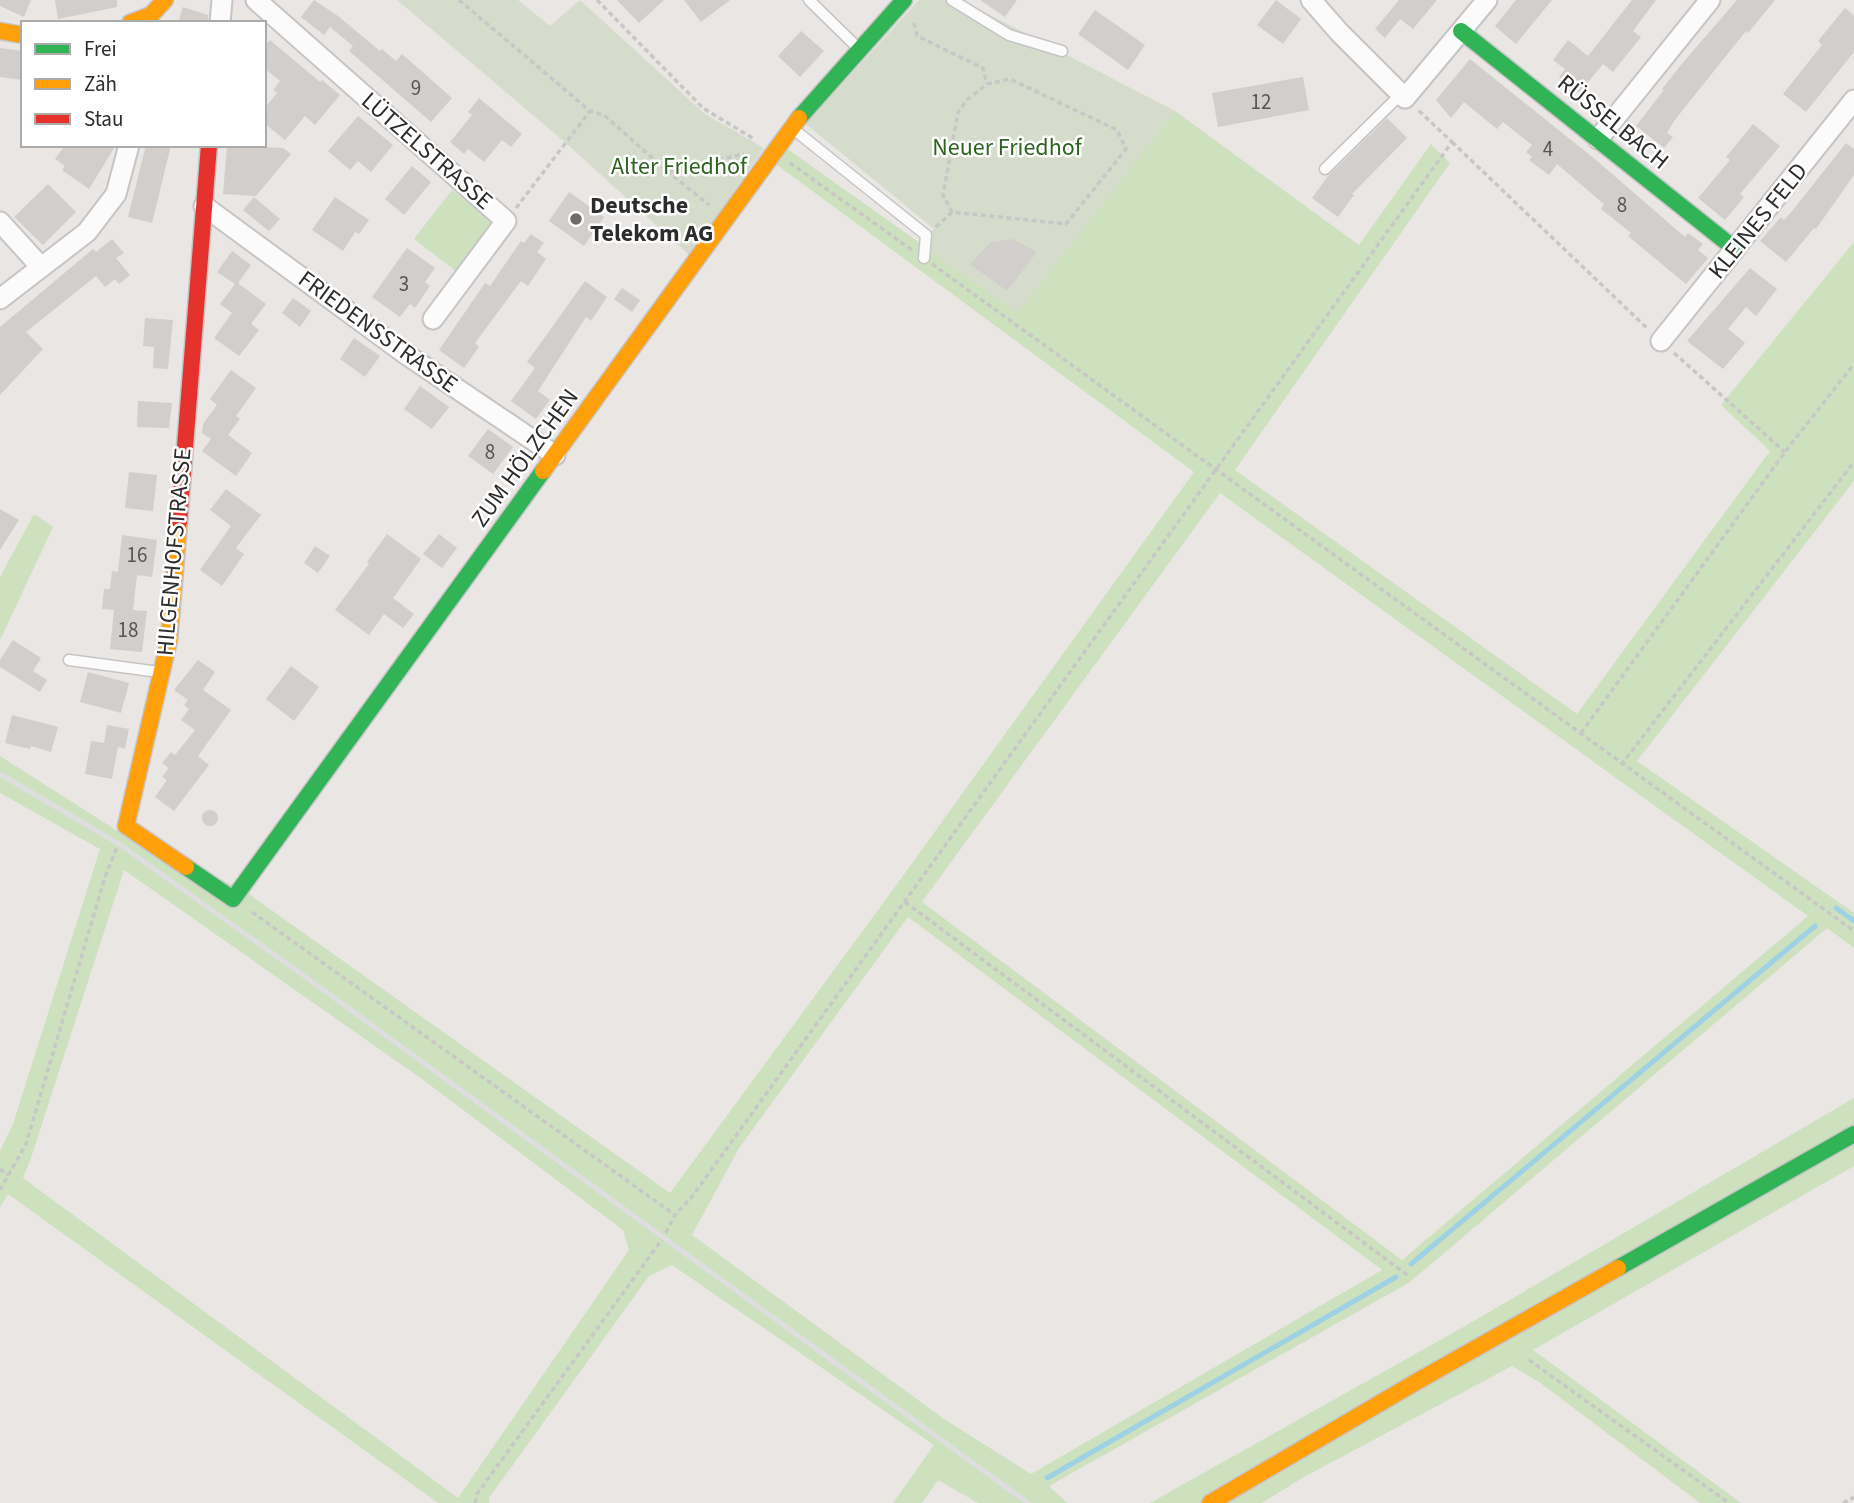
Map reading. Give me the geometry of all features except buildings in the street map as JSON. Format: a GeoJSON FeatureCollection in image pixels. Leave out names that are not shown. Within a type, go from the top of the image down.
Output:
{"type":"FeatureCollection","features":[{"type":"Feature","properties":{"kind":"street"},"geometry":{"type":"LineString","coordinates":[[151,19],[165,0]]}},
{"type":"Feature","properties":{"kind":"street"},"geometry":{"type":"LineString","coordinates":[[220,21],[222,0]]}},
{"type":"Feature","properties":{"kind":"street","name":"LÜTZELSTRASSE"},"geometry":{"type":"LineString","coordinates":[[256,0],[506,221],[433,319]]}},
{"type":"Feature","properties":{"kind":"street"},"geometry":{"type":"LineString","coordinates":[[1311,0],[1339,33],[1403,96],[1487,0]]}},
{"type":"Feature","properties":{"kind":"street"},"geometry":{"type":"LineString","coordinates":[[1598,139],[1710,0]]}},
{"type":"Feature","properties":{"kind":"street","name":"ZUM HÖLZCHEN"},"geometry":{"type":"LineString","coordinates":[[233,899],[790,127],[860,49],[908,6]]}},
{"type":"Feature","properties":{"kind":"street"},"geometry":{"type":"LineString","coordinates":[[0,31],[21,35]]}},
{"type":"Feature","properties":{"kind":"street","name":"RÜSSELBACH"},"geometry":{"type":"LineString","coordinates":[[1461,32],[1735,250]]}},
{"type":"Feature","properties":{"kind":"street","name":"KLEINES FELD"},"geometry":{"type":"LineString","coordinates":[[1661,341],[1854,100]]}},
{"type":"Feature","properties":{"kind":"street"},"geometry":{"type":"LineString","coordinates":[[0,299],[87,232],[117,194],[129,147]]}},
{"type":"Feature","properties":{"kind":"street","name":"HILGENHOFSTRASSE"},"geometry":{"type":"LineString","coordinates":[[126,826],[169,640],[209,147]]}},
{"type":"Feature","properties":{"kind":"street","name":"FRIEDENSSTRASSE"},"geometry":{"type":"LineString","coordinates":[[204,206],[407,355],[555,455]]}},
{"type":"Feature","properties":{"kind":"street"},"geometry":{"type":"LineString","coordinates":[[0,222],[41,267]]}},
{"type":"Feature","properties":{"kind":"street"},"geometry":{"type":"LineString","coordinates":[[126,826],[233,899]]}},
{"type":"Feature","properties":{"kind":"street"},"geometry":{"type":"LineString","coordinates":[[1210,1503],[1416,1382],[1854,1134]]}},
{"type":"Feature","properties":{"kind":"lane"},"geometry":{"type":"LineString","coordinates":[[809,0],[860,49]]}},
{"type":"Feature","properties":{"kind":"lane"},"geometry":{"type":"LineString","coordinates":[[951,0],[1009,35],[1062,51]]}},
{"type":"Feature","properties":{"kind":"lane"},"geometry":{"type":"LineString","coordinates":[[1325,169],[1403,96]]}},
{"type":"Feature","properties":{"kind":"lane"},"geometry":{"type":"LineString","coordinates":[[790,127],[926,235],[924,258]]}},
{"type":"Feature","properties":{"kind":"lane"},"geometry":{"type":"LineString","coordinates":[[69,660],[162,673]]}},
{"type":"Feature","properties":{"kind":"path"},"geometry":{"type":"LineString","coordinates":[[458,0],[590,111],[604,115],[711,207]]}},
{"type":"Feature","properties":{"kind":"path"},"geometry":{"type":"LineString","coordinates":[[597,0],[704,108],[774,151],[924,258],[1854,932]]}},
{"type":"Feature","properties":{"kind":"path"},"geometry":{"type":"LineString","coordinates":[[908,6],[918,36],[984,68],[987,83]]}},
{"type":"Feature","properties":{"kind":"path"},"geometry":{"type":"LineString","coordinates":[[926,235],[951,212],[1066,224],[1126,149],[1117,130],[1010,79],[987,83],[967,100],[958,112],[943,195],[951,212]]}},
{"type":"Feature","properties":{"kind":"path"},"geometry":{"type":"LineString","coordinates":[[1403,96],[1661,341],[1785,452]]}},
{"type":"Feature","properties":{"kind":"path"},"geometry":{"type":"LineString","coordinates":[[506,221],[590,111]]}},
{"type":"Feature","properties":{"kind":"path"},"geometry":{"type":"LineString","coordinates":[[475,1503],[477,1494],[663,1238],[676,1215],[691,1198],[1452,142]]}},
{"type":"Feature","properties":{"kind":"path"},"geometry":{"type":"LineString","coordinates":[[667,171],[755,152],[774,151]]}},
{"type":"Feature","properties":{"kind":"path"},"geometry":{"type":"LineString","coordinates":[[1581,733],[1785,452],[1854,364]]}},
{"type":"Feature","properties":{"kind":"path"},"geometry":{"type":"LineString","coordinates":[[1621,765],[1854,462]]}},
{"type":"Feature","properties":{"kind":"path"},"geometry":{"type":"LineString","coordinates":[[0,1189],[26,1144],[104,877],[126,826]]}},
{"type":"Feature","properties":{"kind":"path"},"geometry":{"type":"LineString","coordinates":[[233,899],[676,1215]]}},
{"type":"Feature","properties":{"kind":"path"},"geometry":{"type":"LineString","coordinates":[[905,902],[1410,1277]]}},
{"type":"Feature","properties":{"kind":"path"},"geometry":{"type":"LineString","coordinates":[[0,1169],[8,1175]]}},
{"type":"Feature","properties":{"kind":"path"},"geometry":{"type":"LineString","coordinates":[[1529,1360],[1729,1503]]}},
{"type":"Feature","properties":{"kind":"path"},"geometry":{"type":"LineString","coordinates":[[1843,1503],[1854,1497]]}},
{"type":"Feature","properties":{"kind":"green space","name":"Alter Friedhof"},"geometry":{"type":"Polygon","coordinates":[[[397,0],[518,0],[550,26],[580,0],[705,114],[764,148],[689,255],[566,143],[397,0]]]}},
{"type":"Feature","properties":{"kind":"green space","name":"Neuer Friedhof"},"geometry":{"type":"Polygon","coordinates":[[[919,0],[961,0],[1175,111],[1018,313],[920,243],[934,229],[806,124],[919,0]]]}},
{"type":"Feature","properties":{"kind":"green space"},"geometry":{"type":"Polygon","coordinates":[[[1175,111],[1359,245],[1431,144],[1450,163],[1235,470],[1577,714],[1770,451],[1721,405],[1854,242],[1854,481],[1637,761],[1854,913],[1854,948],[1827,928],[1410,1282],[1049,1486],[1067,1503],[978,1503],[938,1480],[922,1503],[893,1503],[934,1445],[672,1265],[649,1276],[489,1498],[489,1503],[438,1503],[8,1194],[0,1207],[0,1151],[13,1124],[100,849],[0,793],[0,756],[116,830],[246,892],[670,1193],[1194,472],[773,162],[786,148],[1017,312],[1175,111]],[[1220,493],[922,902],[1402,1260],[1808,916],[1220,493]],[[124,870],[23,1178],[458,1498],[629,1250],[623,1230],[422,1079],[124,870]],[[908,917],[739,1148],[692,1235],[944,1419],[1031,1474],[1382,1270],[908,917]]]}},
{"type":"Feature","properties":{"kind":"green space"},"geometry":{"type":"Polygon","coordinates":[[[452,190],[495,223],[457,272],[414,239],[452,190]]]}},
{"type":"Feature","properties":{"kind":"green space"},"geometry":{"type":"Polygon","coordinates":[[[34,514],[53,527],[0,640],[0,577],[34,514]]]}},
{"type":"Feature","properties":{"kind":"green space"},"geometry":{"type":"Polygon","coordinates":[[[1854,1098],[1854,1166],[1533,1350],[1741,1503],[1700,1503],[1539,1382],[1512,1366],[1304,1477],[1262,1503],[1150,1503],[1467,1325],[1854,1098]]]}},
{"type":"Feature","properties":{"kind":"waterway"},"geometry":{"type":"LineString","coordinates":[[1836,908],[1854,921]]}},
{"type":"Feature","properties":{"kind":"waterway"},"geometry":{"type":"LineString","coordinates":[[1411,1264],[1815,926]]}},
{"type":"Feature","properties":{"kind":"waterway"},"geometry":{"type":"LineString","coordinates":[[1047,1478],[1396,1277]]}},
{"type":"Feature","properties":{"kind":"railway"},"geometry":{"type":"LineString","coordinates":[[0,774],[119,844],[1028,1503]]}},
{"type":"Feature","properties":{"kind":"traffic: fast"},"geometry":{"type":"LineString","coordinates":[[799,118],[904,0]]}},
{"type":"Feature","properties":{"kind":"traffic: fast"},"geometry":{"type":"LineString","coordinates":[[1461,31],[1735,249]]}},
{"type":"Feature","properties":{"kind":"traffic: fast"},"geometry":{"type":"LineString","coordinates":[[186,867],[233,899],[543,471]]}},
{"type":"Feature","properties":{"kind":"traffic: fast"},"geometry":{"type":"LineString","coordinates":[[1618,1268],[1854,1134]]}},
{"type":"Feature","properties":{"kind":"traffic: slow"},"geometry":{"type":"LineString","coordinates":[[135,21],[151,15],[165,0]]}},
{"type":"Feature","properties":{"kind":"traffic: slow"},"geometry":{"type":"LineString","coordinates":[[0,31],[21,35]]}},
{"type":"Feature","properties":{"kind":"traffic: slow"},"geometry":{"type":"LineString","coordinates":[[543,471],[799,118]]}},
{"type":"Feature","properties":{"kind":"traffic: slow"},"geometry":{"type":"LineString","coordinates":[[179,522],[169,640],[126,826],[186,867]]}},
{"type":"Feature","properties":{"kind":"traffic: slow"},"geometry":{"type":"LineString","coordinates":[[1210,1503],[1618,1268]]}},
{"type":"Feature","properties":{"kind":"traffic: jam"},"geometry":{"type":"LineString","coordinates":[[179,522],[209,147]]}},
{"type":"Feature","properties":{"kind":"place","name":"Deutsche Telekom AG"},"geometry":{"type":"Point","coordinates":[576,219]}}]}
